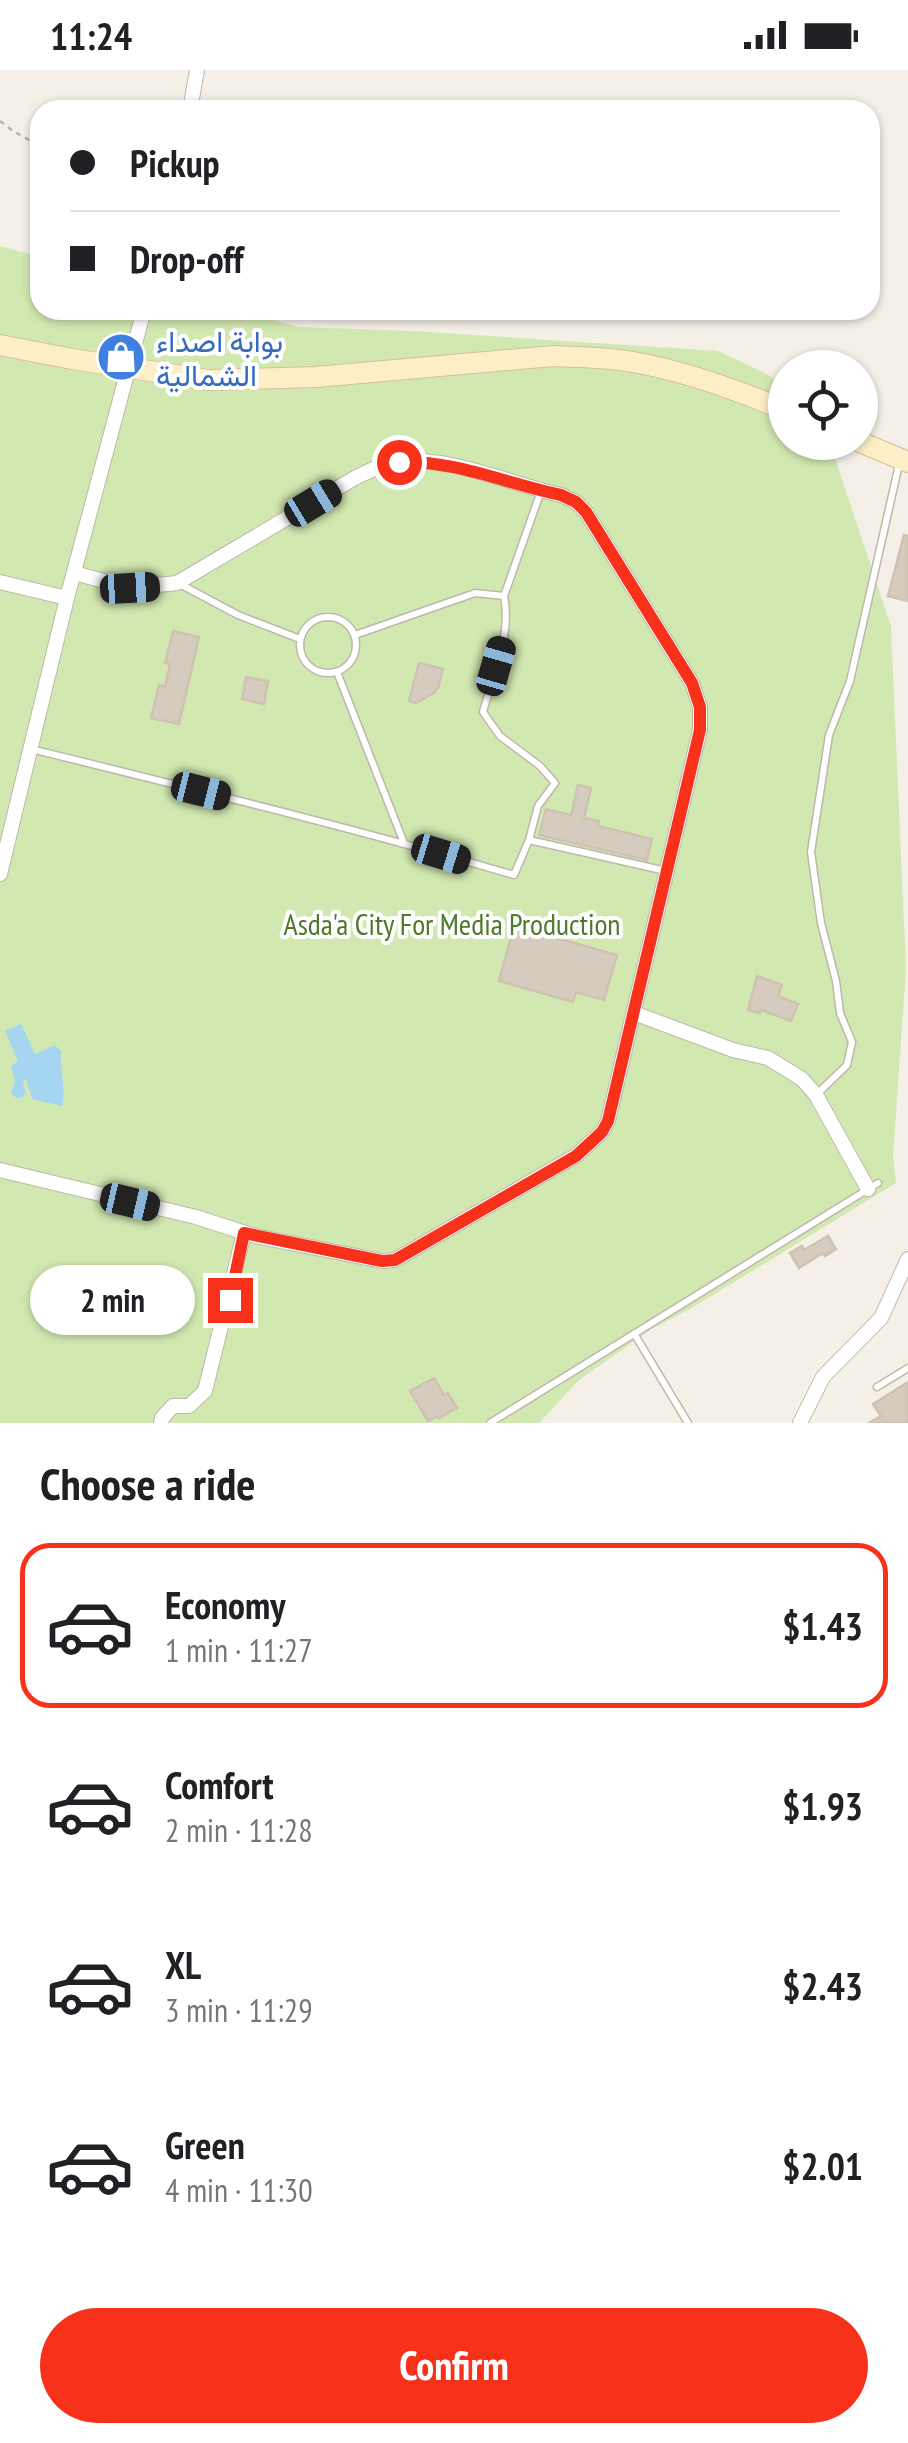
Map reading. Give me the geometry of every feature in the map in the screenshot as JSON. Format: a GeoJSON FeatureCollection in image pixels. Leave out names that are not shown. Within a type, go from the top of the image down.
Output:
{"type":"FeatureCollection","features":[{"type":"Feature","properties":{"kind":"main road"},"geometry":{"type":"LineString","coordinates":[[0,345],[208,380],[316,377],[554,356],[591,358],[674,371],[768,404]]}},
{"type":"Feature","properties":{"kind":"main road"},"geometry":{"type":"LineString","coordinates":[[878,450],[904,461]]}},
{"type":"Feature","properties":{"kind":"street"},"geometry":{"type":"LineString","coordinates":[[192,100],[198,70]]}},
{"type":"Feature","properties":{"kind":"street"},"geometry":{"type":"LineString","coordinates":[[0,874],[67,598],[141,320]]}},
{"type":"Feature","properties":{"kind":"street"},"geometry":{"type":"LineString","coordinates":[[0,1170],[196,1217],[244,1233],[382,1261],[395,1260],[576,1156],[608,1121],[700,730],[692,683],[586,512],[561,495],[435,463],[380,466],[177,583],[130,588],[74,572]]}},
{"type":"Feature","properties":{"kind":"street"},"geometry":{"type":"LineString","coordinates":[[0,582],[67,598]]}},
{"type":"Feature","properties":{"kind":"street"},"geometry":{"type":"LineString","coordinates":[[634,1013],[733,1050],[768,1058],[802,1079],[873,1186]]}},
{"type":"Feature","properties":{"kind":"street"},"geometry":{"type":"LineString","coordinates":[[160,1423],[173,1406],[189,1406],[205,1391],[244,1233]]}},
{"type":"Feature","properties":{"kind":"street"},"geometry":{"type":"LineString","coordinates":[[800,1423],[823,1377],[882,1318],[908,1259]]}},
{"type":"Feature","properties":{"kind":"lane"},"geometry":{"type":"LineString","coordinates":[[816,1095],[847,1065],[852,1042],[840,1013],[811,852],[828,736],[850,681],[904,461]]}},
{"type":"Feature","properties":{"kind":"lane"},"geometry":{"type":"LineString","coordinates":[[30,749],[404,843],[514,875],[538,806],[555,784],[540,766],[500,736],[484,712],[504,638],[504,596],[541,491]]}},
{"type":"Feature","properties":{"kind":"lane"},"geometry":{"type":"LineString","coordinates":[[177,583],[238,616],[300,639]]}},
{"type":"Feature","properties":{"kind":"lane"},"geometry":{"type":"LineString","coordinates":[[355,634],[475,593],[504,596]]}},
{"type":"Feature","properties":{"kind":"lane"},"geometry":{"type":"LineString","coordinates":[[326,616],[343,620],[355,634],[352,661],[337,672],[317,671],[309,666],[300,649],[300,639],[309,623],[326,616]]}},
{"type":"Feature","properties":{"kind":"lane"},"geometry":{"type":"LineString","coordinates":[[337,672],[404,843]]}},
{"type":"Feature","properties":{"kind":"lane"},"geometry":{"type":"LineString","coordinates":[[528,840],[666,871]]}},
{"type":"Feature","properties":{"kind":"lane"},"geometry":{"type":"LineString","coordinates":[[490,1423],[873,1186]]}},
{"type":"Feature","properties":{"kind":"lane"},"geometry":{"type":"LineString","coordinates":[[635,1334],[688,1423]]}},
{"type":"Feature","properties":{"kind":"lane"},"geometry":{"type":"LineString","coordinates":[[878,1387],[908,1368]]}},
{"type":"Feature","properties":{"kind":"path"},"geometry":{"type":"LineString","coordinates":[[0,121],[30,140]]}},
{"type":"Feature","properties":{"kind":"green space","name":"Asda'a City For Media Production"},"geometry":{"type":"Polygon","coordinates":[[[0,246],[30,254],[30,320],[273,320],[299,327],[718,351],[768,375],[768,460],[836,460],[891,626],[906,969],[893,1157],[896,1183],[650,1330],[579,1380],[539,1423],[0,1423],[0,246]]]}},
{"type":"Feature","properties":{"kind":"water"},"geometry":{"type":"Polygon","coordinates":[[[21,1024],[35,1054],[55,1045],[61,1051],[62,1106],[32,1099],[26,1079],[26,1094],[18,1099],[11,1094],[15,1081],[11,1066],[18,1061],[5,1031],[21,1024]]]}},
{"type":"Feature","properties":{"kind":"building"},"geometry":{"type":"Polygon","coordinates":[[[904,535],[908,536],[908,601],[888,596],[904,535]]]}},
{"type":"Feature","properties":{"kind":"building"},"geometry":{"type":"Polygon","coordinates":[[[173,631],[199,637],[179,724],[151,718],[159,685],[165,687],[170,664],[165,663],[173,631]]]}},
{"type":"Feature","properties":{"kind":"building"},"geometry":{"type":"Polygon","coordinates":[[[419,663],[443,669],[438,688],[416,703],[409,701],[419,663]]]}},
{"type":"Feature","properties":{"kind":"building"},"geometry":{"type":"Polygon","coordinates":[[[246,677],[268,681],[264,704],[242,699],[246,677]]]}},
{"type":"Feature","properties":{"kind":"building"},"geometry":{"type":"Polygon","coordinates":[[[578,785],[591,788],[584,818],[599,821],[598,826],[652,839],[647,860],[539,835],[546,809],[571,815],[578,785]]]}},
{"type":"Feature","properties":{"kind":"building"},"geometry":{"type":"Polygon","coordinates":[[[514,926],[617,955],[604,1000],[576,992],[573,1002],[499,981],[514,926]]]}},
{"type":"Feature","properties":{"kind":"building"},"geometry":{"type":"Polygon","coordinates":[[[757,976],[782,985],[778,996],[798,1004],[791,1021],[761,1010],[748,1010],[757,976]]]}},
{"type":"Feature","properties":{"kind":"building"},"geometry":{"type":"Polygon","coordinates":[[[828,1236],[836,1249],[799,1268],[790,1253],[828,1236]]]}},
{"type":"Feature","properties":{"kind":"building"},"geometry":{"type":"Polygon","coordinates":[[[434,1378],[457,1408],[428,1421],[410,1391],[434,1378]]]}},
{"type":"Feature","properties":{"kind":"building"},"geometry":{"type":"Polygon","coordinates":[[[908,1382],[908,1423],[869,1423],[881,1416],[873,1404],[908,1382]]]}},
{"type":"Feature","properties":{"kind":"place","name":"بوابة اصداء الشمالية"},"geometry":{"type":"Point","coordinates":[121,357]}},
{"type":"Feature","properties":{"kind":"route"},"geometry":{"type":"LineString","coordinates":[[230,1300],[244,1233],[382,1261],[395,1260],[576,1156],[602,1132],[608,1121],[700,730],[700,707],[692,683],[586,512],[576,502],[452,466],[399,462]]}}]}
